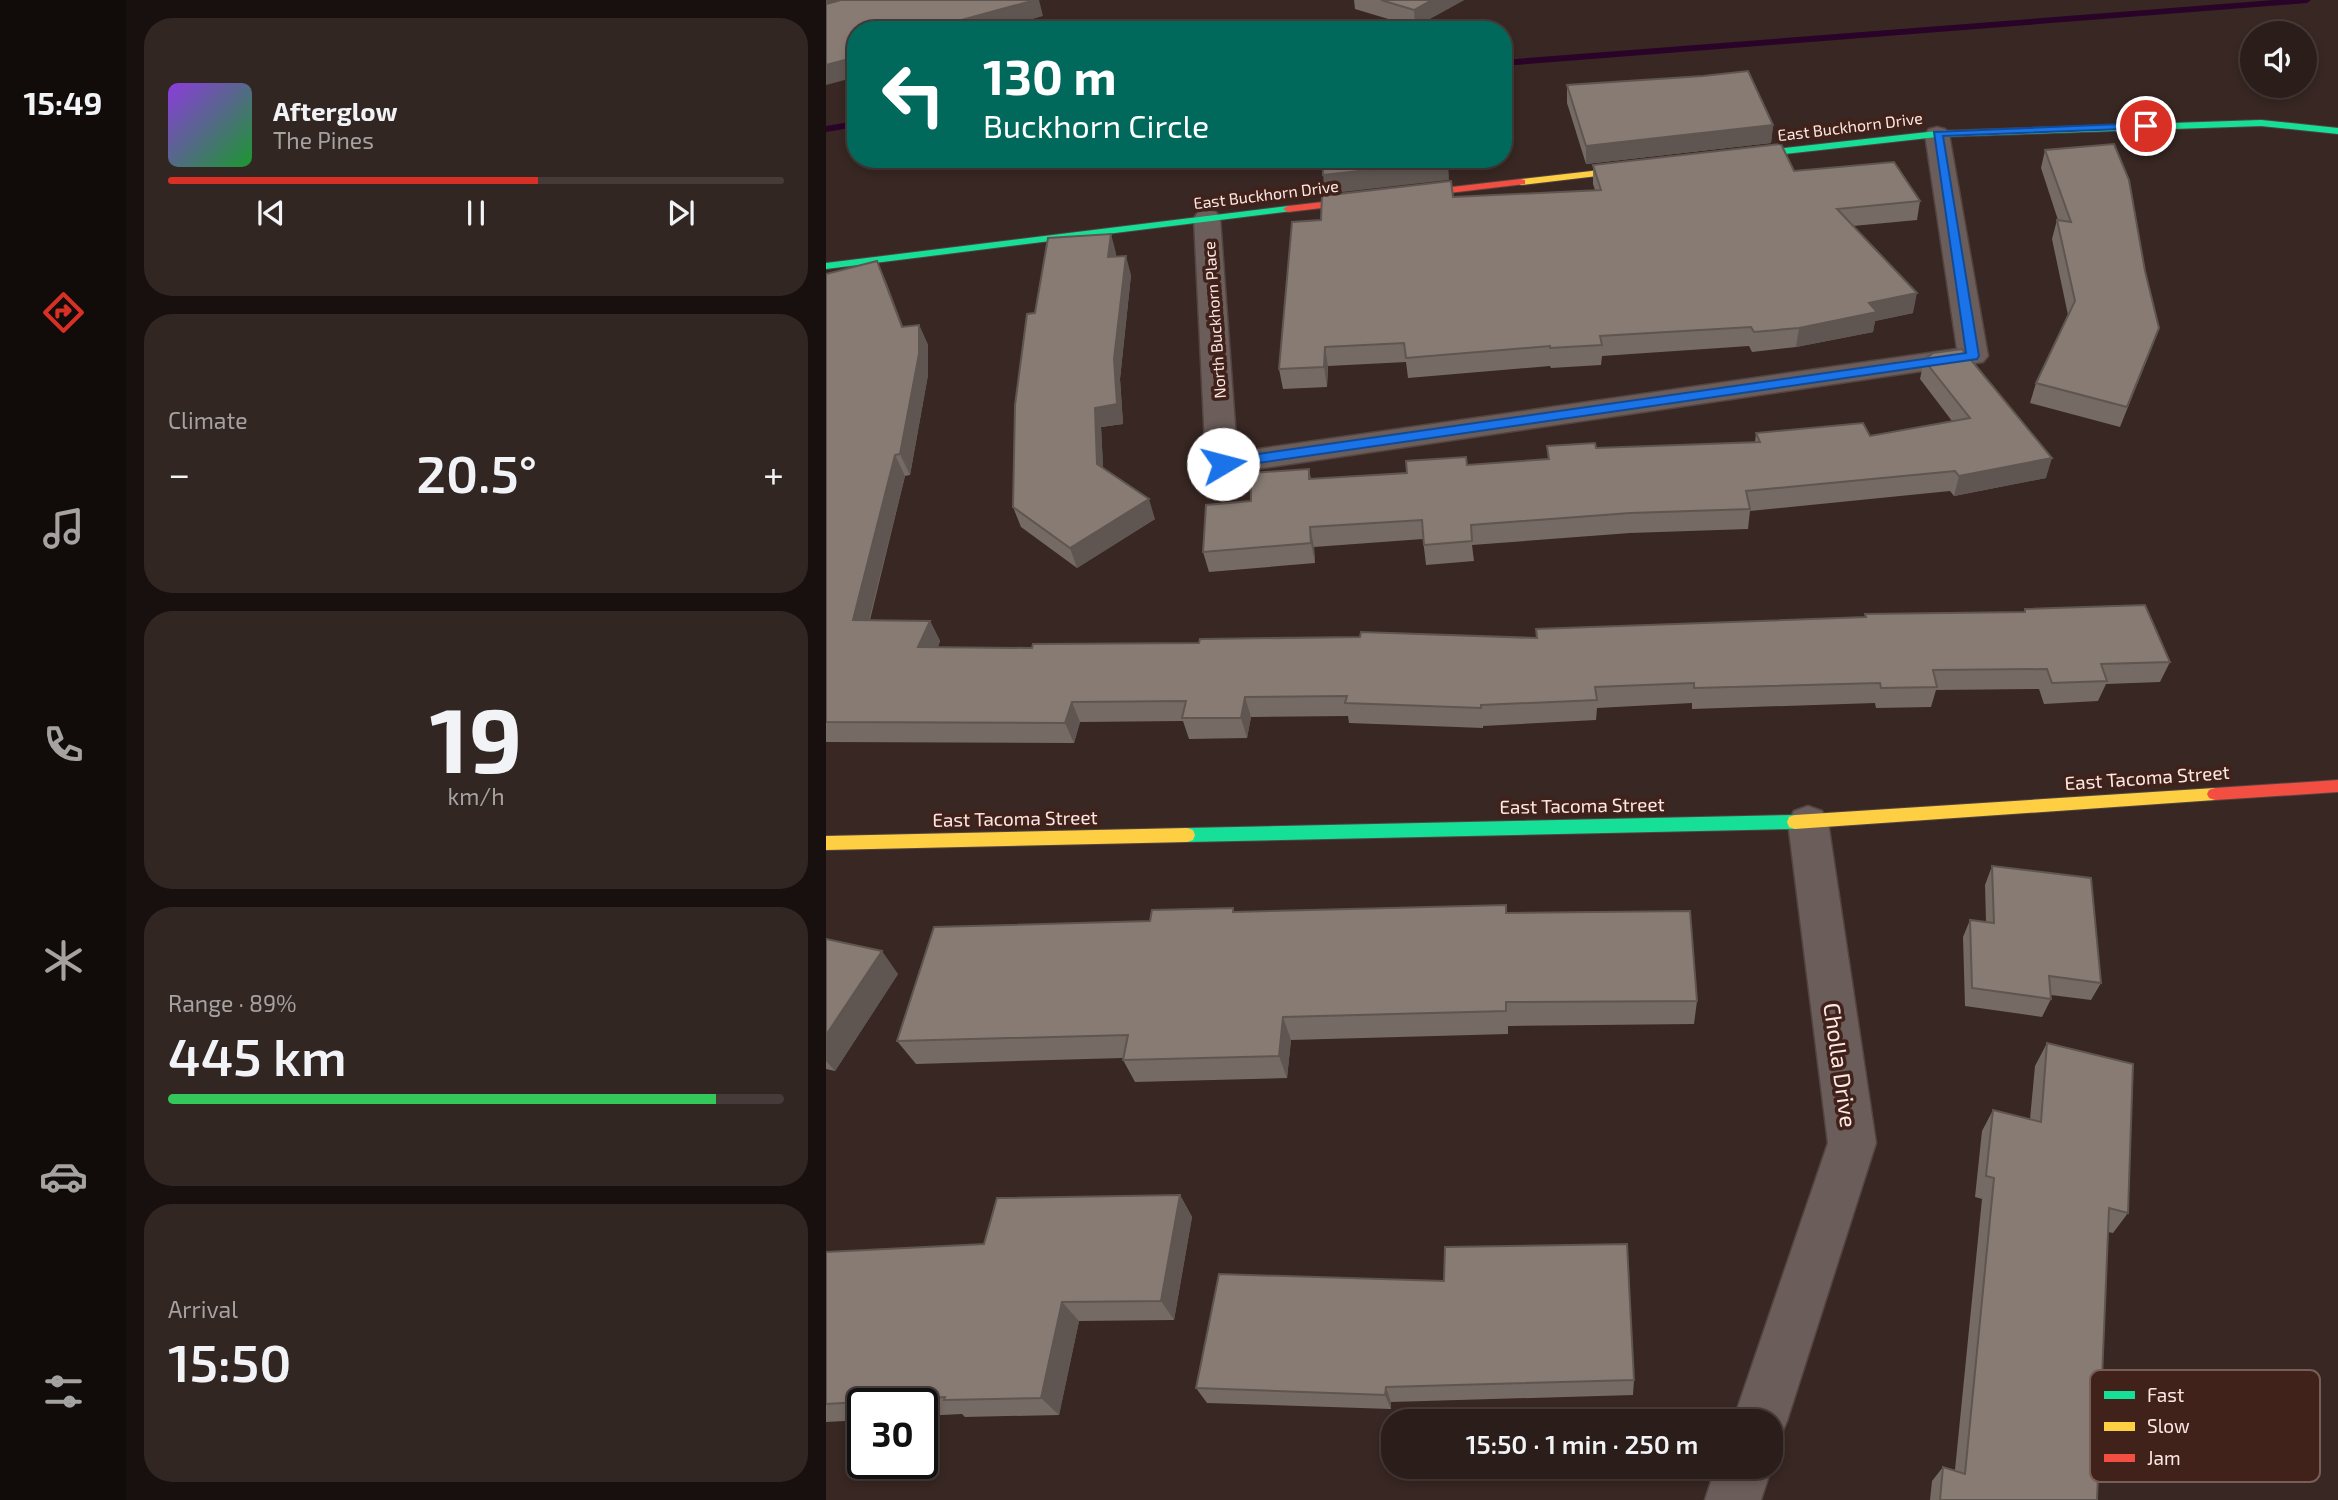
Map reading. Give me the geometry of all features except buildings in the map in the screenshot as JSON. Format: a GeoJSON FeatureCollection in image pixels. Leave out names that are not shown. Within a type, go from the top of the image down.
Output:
{"type":"FeatureCollection","features":[{"type":"Feature","properties":{"kind":"street","name":"East Buckhorn Drive"},"geometry":{"type":"LineString","coordinates":[[1717,159],[1937,134],[2261,122],[2338,131]]}},
{"type":"Feature","properties":{"kind":"street","name":"North Buckhorn Place"},"geometry":{"type":"LineString","coordinates":[[1207,218],[1223,464],[1973,356],[1937,134]]}},
{"type":"Feature","properties":{"kind":"street","name":"East Buckhorn Drive"},"geometry":{"type":"LineString","coordinates":[[826,266],[1207,218],[1662,166]]}},
{"type":"Feature","properties":{"kind":"street","name":"East Tacoma Street"},"geometry":{"type":"LineString","coordinates":[[826,843],[1808,822],[2338,786]]}},
{"type":"Feature","properties":{"kind":"street","name":"Cholla Drive"},"geometry":{"type":"LineString","coordinates":[[1764,1409],[1852,1143],[1808,822]]}},
{"type":"Feature","properties":{"kind":"street"},"geometry":{"type":"LineString","coordinates":[[1733,1500],[1740,1479]]}},
{"type":"Feature","properties":{"kind":"waterway"},"geometry":{"type":"LineString","coordinates":[[1512,62],[2307,0]]}},
{"type":"Feature","properties":{"kind":"waterway"},"geometry":{"type":"LineString","coordinates":[[826,129],[847,126]]}},
{"type":"Feature","properties":{"kind":"traffic: fast"},"geometry":{"type":"LineString","coordinates":[[1732,157],[1937,134],[2261,123],[2338,131]]}},
{"type":"Feature","properties":{"kind":"traffic: fast"},"geometry":{"type":"LineString","coordinates":[[826,266],[1288,209]]}},
{"type":"Feature","properties":{"kind":"traffic: fast"},"geometry":{"type":"LineString","coordinates":[[1187,835],[1795,822]]}},
{"type":"Feature","properties":{"kind":"traffic: slow"},"geometry":{"type":"LineString","coordinates":[[1521,182],[1644,168]]}},
{"type":"Feature","properties":{"kind":"traffic: slow"},"geometry":{"type":"LineString","coordinates":[[1795,822],[2215,794]]}},
{"type":"Feature","properties":{"kind":"traffic: slow"},"geometry":{"type":"LineString","coordinates":[[826,843],[1187,835]]}},
{"type":"Feature","properties":{"kind":"traffic: jam"},"geometry":{"type":"LineString","coordinates":[[1288,209],[1521,182]]}},
{"type":"Feature","properties":{"kind":"traffic: jam"},"geometry":{"type":"LineString","coordinates":[[2215,794],[2338,786]]}},
{"type":"Feature","properties":{"kind":"route"},"geometry":{"type":"LineString","coordinates":[[1223,464],[1973,356],[1937,134],[2146,126]]}}]}
